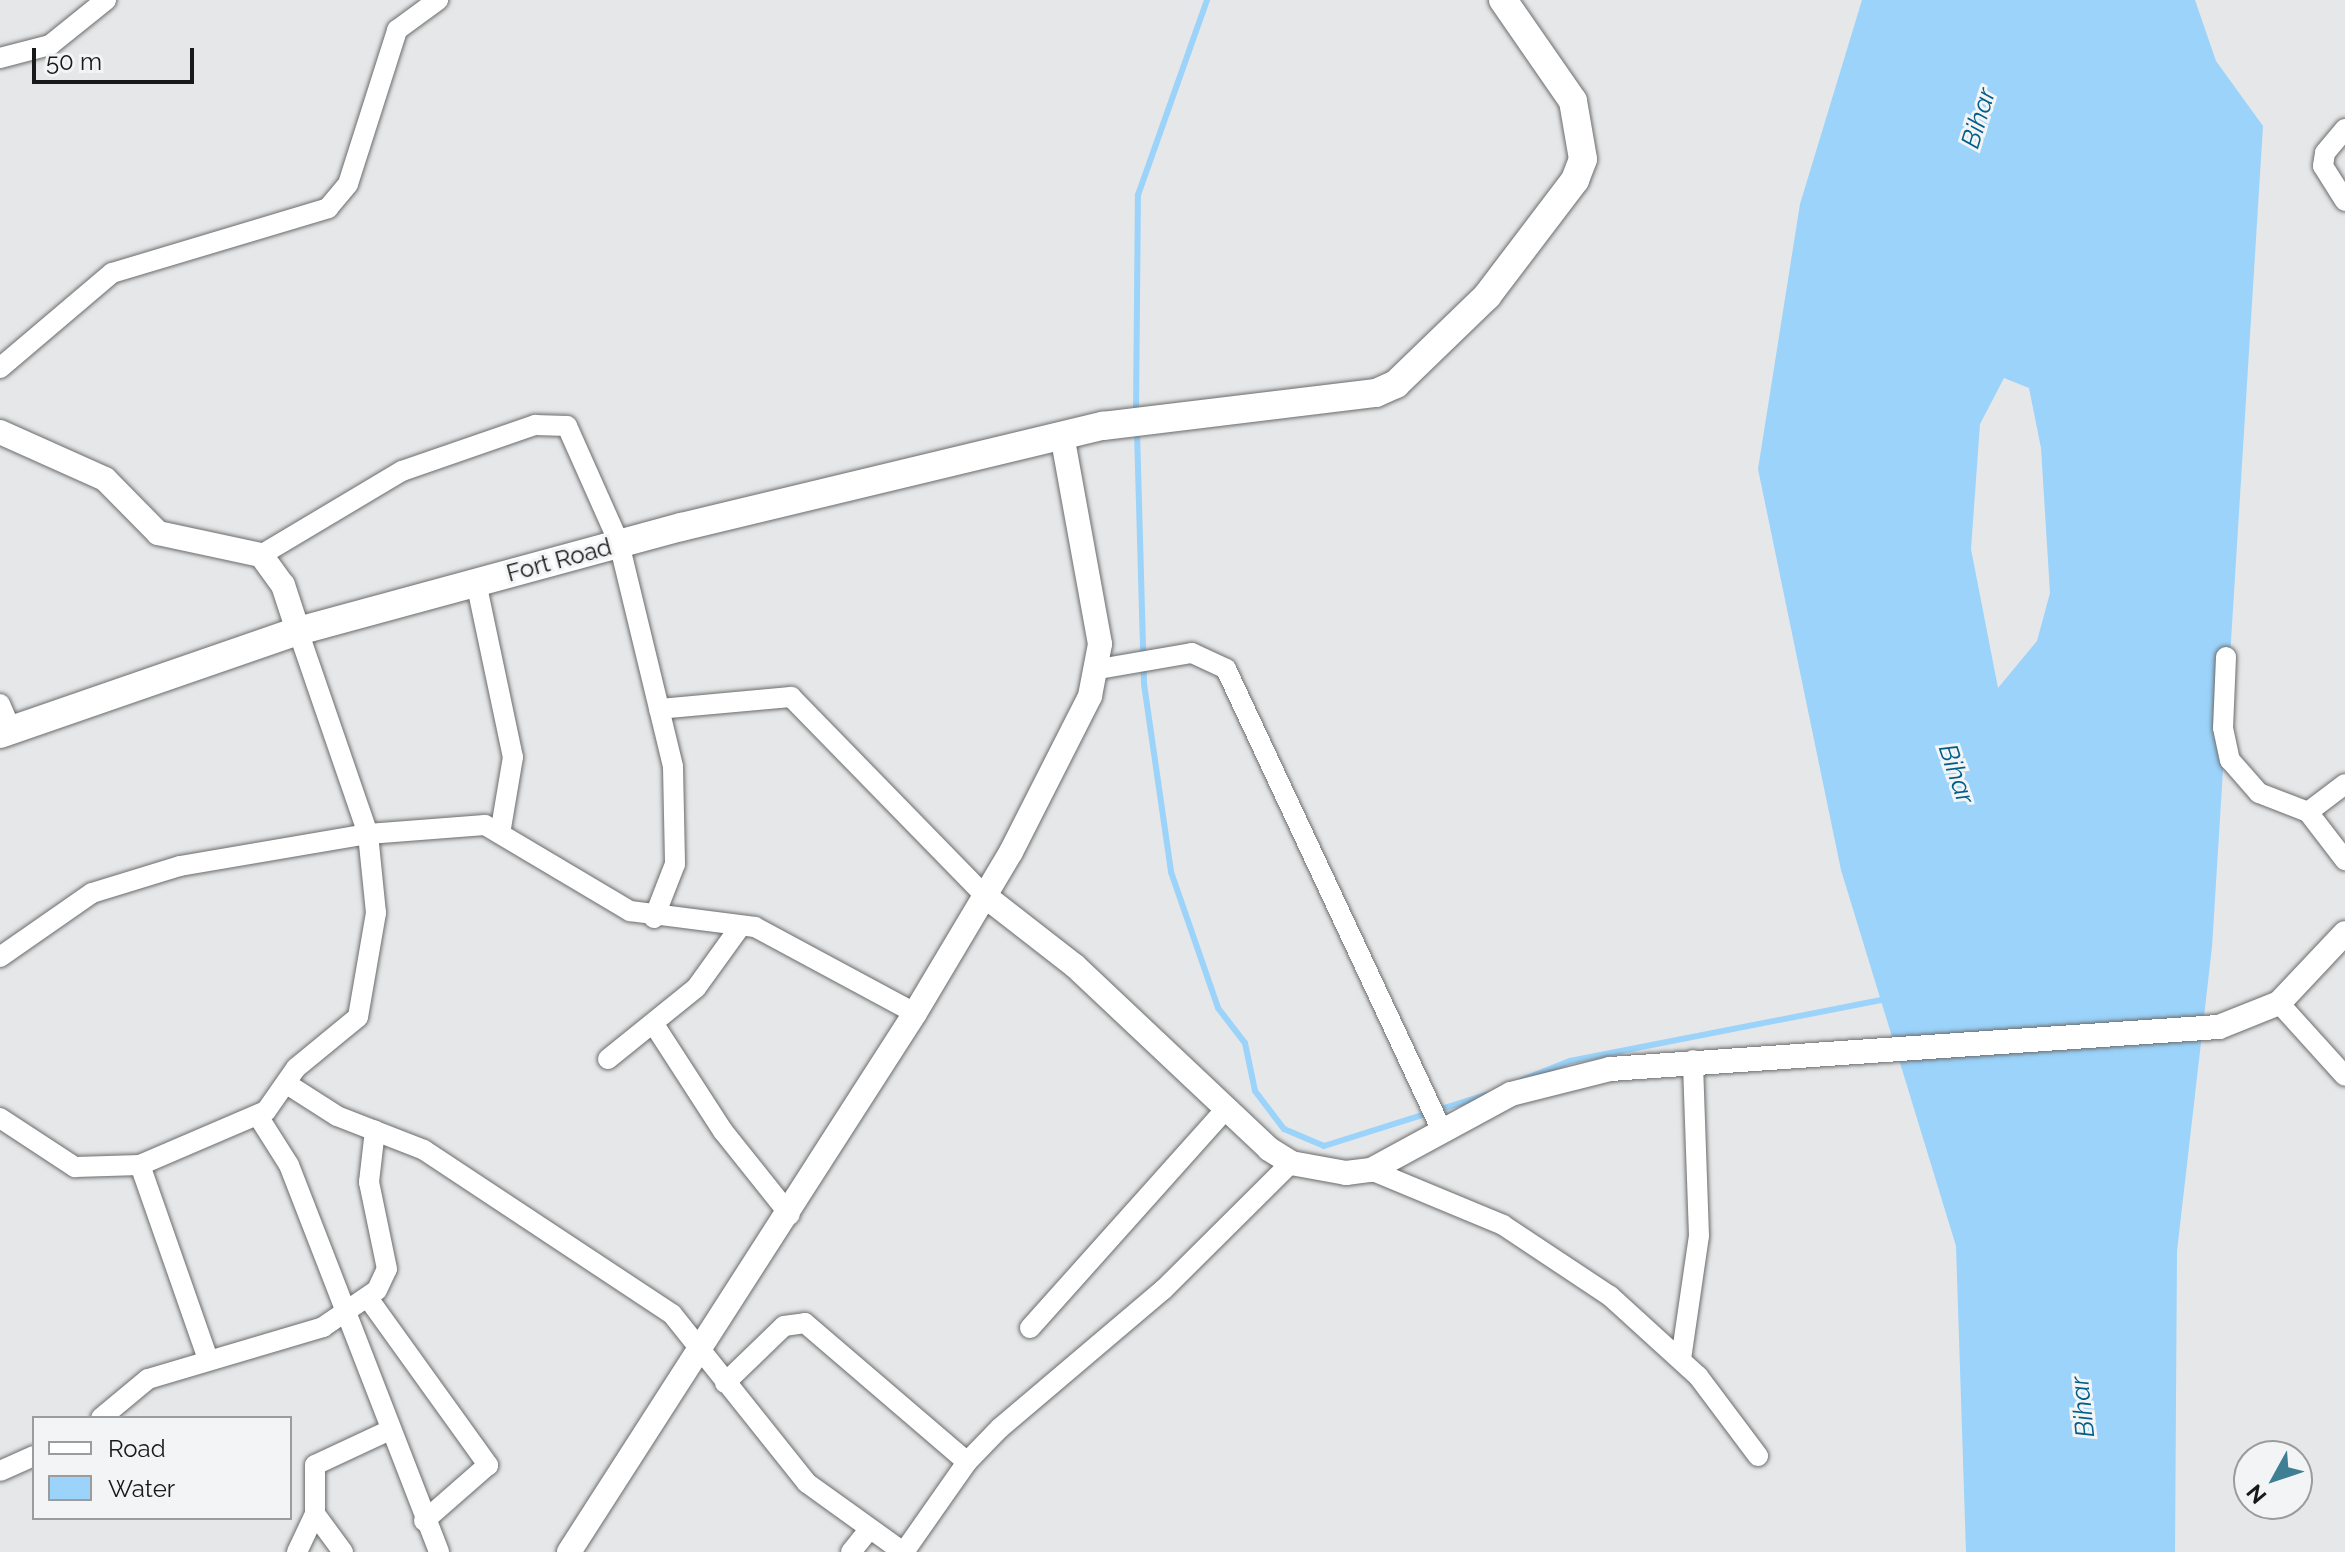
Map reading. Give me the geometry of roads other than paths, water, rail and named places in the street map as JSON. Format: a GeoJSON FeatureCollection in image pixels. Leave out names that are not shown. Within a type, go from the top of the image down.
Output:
{"type":"FeatureCollection","features":[{"type":"Feature","properties":{"kind":"main road","name":"Fort Road"},"geometry":{"type":"LineString","coordinates":[[6,732],[298,631],[619,543],[1062,435],[1138,420],[1376,393],[1423,363],[1487,296],[1575,180],[1583,159],[1573,101],[1503,0]]}},
{"type":"Feature","properties":{"kind":"street"},"geometry":{"type":"LineString","coordinates":[[0,58],[50,45],[106,0]]}},
{"type":"Feature","properties":{"kind":"street"},"geometry":{"type":"LineString","coordinates":[[0,368],[112,273],[310,219],[328,208],[348,184],[397,30],[438,0]]}},
{"type":"Feature","properties":{"kind":"street"},"geometry":{"type":"LineString","coordinates":[[2345,129],[2325,153],[2323,166],[2345,201]]}},
{"type":"Feature","properties":{"kind":"street"},"geometry":{"type":"LineString","coordinates":[[261,555],[402,471],[560,422],[576,439],[619,543],[659,709],[677,804],[675,864],[654,918]]}},
{"type":"Feature","properties":{"kind":"street"},"geometry":{"type":"LineString","coordinates":[[0,432],[105,479],[158,533],[261,555],[283,585],[368,834],[376,913],[358,1017],[258,1116],[140,1165],[75,1167],[0,1118]]}},
{"type":"Feature","properties":{"kind":"street"},"geometry":{"type":"LineString","coordinates":[[569,1552],[790,1215],[915,1013],[985,896],[1099,669],[1096,614],[1062,435]]}},
{"type":"Feature","properties":{"kind":"street"},"geometry":{"type":"LineString","coordinates":[[476,582],[513,757],[501,828]]}},
{"type":"Feature","properties":{"kind":"street"},"geometry":{"type":"LineString","coordinates":[[1099,669],[1192,653],[1226,669],[1442,1131]]}},
{"type":"Feature","properties":{"kind":"street"},"geometry":{"type":"LineString","coordinates":[[2226,657],[2223,728],[2230,760],[2259,793],[2308,812],[2345,860]]}},
{"type":"Feature","properties":{"kind":"street"},"geometry":{"type":"LineString","coordinates":[[659,709],[791,697],[834,733],[985,896],[1075,966],[1223,1112],[1291,1163],[1346,1173],[1371,1170],[1511,1094],[1564,1077],[1693,1060],[2219,1027],[2279,1003],[2345,933]]}},
{"type":"Feature","properties":{"kind":"street"},"geometry":{"type":"LineString","coordinates":[[0,704],[6,732]]}},
{"type":"Feature","properties":{"kind":"street"},"geometry":{"type":"LineString","coordinates":[[2308,812],[2345,784]]}},
{"type":"Feature","properties":{"kind":"street"},"geometry":{"type":"LineString","coordinates":[[0,957],[109,887],[205,861],[368,834],[501,828],[609,902],[654,918],[755,927],[915,1013]]}},
{"type":"Feature","properties":{"kind":"street"},"geometry":{"type":"LineString","coordinates":[[608,1059],[655,1026],[696,988],[740,927]]}},
{"type":"Feature","properties":{"kind":"street"},"geometry":{"type":"LineString","coordinates":[[2279,1003],[2345,1076]]}},
{"type":"Feature","properties":{"kind":"street"},"geometry":{"type":"LineString","coordinates":[[655,1026],[723,1131],[790,1215]]}},
{"type":"Feature","properties":{"kind":"street"},"geometry":{"type":"LineString","coordinates":[[1681,1359],[1699,1236],[1693,1060]]}},
{"type":"Feature","properties":{"kind":"street"},"geometry":{"type":"LineString","coordinates":[[287,1084],[375,1130],[424,1150],[529,1215],[680,1321],[699,1353],[807,1483],[867,1532],[904,1552],[967,1462],[1163,1290],[1291,1163]]}},
{"type":"Feature","properties":{"kind":"street"},"geometry":{"type":"LineString","coordinates":[[1030,1328],[1223,1112]]}},
{"type":"Feature","properties":{"kind":"street"},"geometry":{"type":"LineString","coordinates":[[258,1116],[289,1165],[388,1431],[439,1552]]}},
{"type":"Feature","properties":{"kind":"street"},"geometry":{"type":"LineString","coordinates":[[103,1416],[148,1379],[346,1317],[368,1298],[387,1269],[369,1182],[375,1130]]}},
{"type":"Feature","properties":{"kind":"street"},"geometry":{"type":"LineString","coordinates":[[140,1165],[208,1359]]}},
{"type":"Feature","properties":{"kind":"street"},"geometry":{"type":"LineString","coordinates":[[1371,1170],[1554,1255],[1681,1359],[1758,1456]]}},
{"type":"Feature","properties":{"kind":"street"},"geometry":{"type":"LineString","coordinates":[[368,1298],[488,1465],[424,1521]]}},
{"type":"Feature","properties":{"kind":"street"},"geometry":{"type":"LineString","coordinates":[[725,1383],[784,1326],[805,1323],[967,1462]]}},
{"type":"Feature","properties":{"kind":"street"},"geometry":{"type":"LineString","coordinates":[[297,1552],[315,1514],[315,1465],[388,1431]]}},
{"type":"Feature","properties":{"kind":"street"},"geometry":{"type":"LineString","coordinates":[[0,1471],[32,1457]]}},
{"type":"Feature","properties":{"kind":"street"},"geometry":{"type":"LineString","coordinates":[[315,1514],[343,1552]]}},
{"type":"Feature","properties":{"kind":"street"},"geometry":{"type":"LineString","coordinates":[[851,1552],[867,1532]]}},
{"type":"Feature","properties":{"kind":"water","name":"Bihar"},"geometry":{"type":"Polygon","coordinates":[[[1862,0],[2195,0],[2216,61],[2263,126],[2212,947],[2177,1251],[2175,1552],[1966,1552],[1956,1246],[1841,870],[1758,469],[1800,204],[1862,0]],[[2004,378],[1980,424],[1971,549],[1998,688],[2037,641],[2050,593],[2041,448],[2029,388],[2004,378]]]}},
{"type":"Feature","properties":{"kind":"waterway"},"geometry":{"type":"LineString","coordinates":[[1136,416],[1138,195],[1207,0]]}},
{"type":"Feature","properties":{"kind":"waterway"},"geometry":{"type":"LineString","coordinates":[[1137,432],[1144,684],[1171,872],[1218,1008],[1245,1043],[1255,1091],[1284,1129],[1324,1146],[1486,1095]]}},
{"type":"Feature","properties":{"kind":"waterway"},"geometry":{"type":"LineString","coordinates":[[1522,1080],[1570,1061],[1885,999]]}}]}
